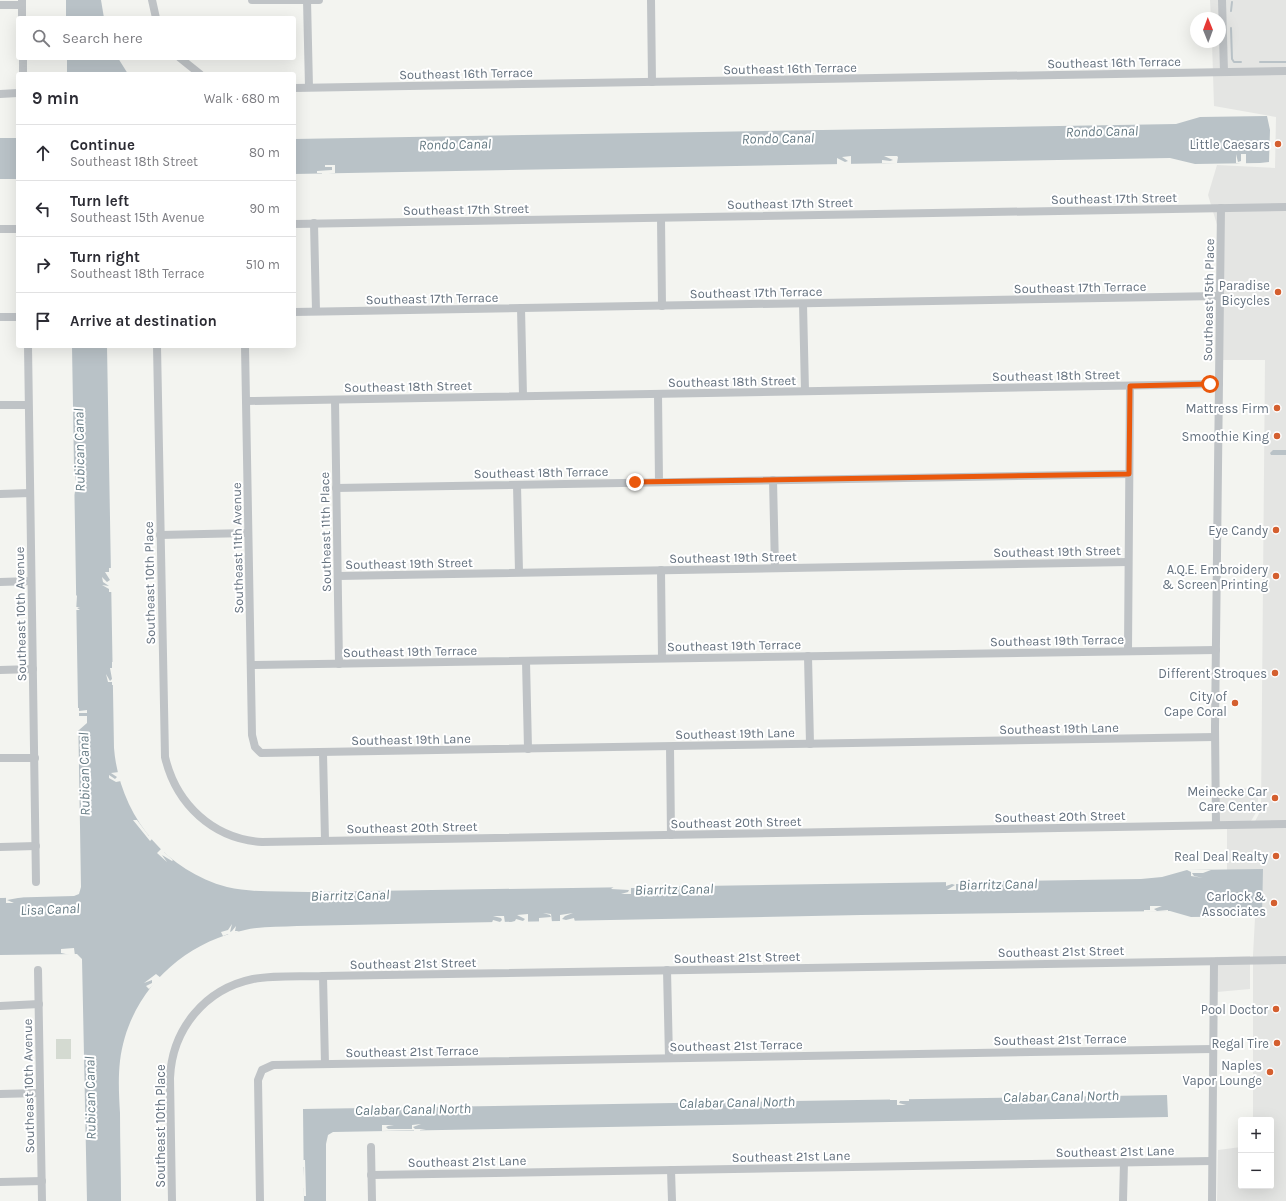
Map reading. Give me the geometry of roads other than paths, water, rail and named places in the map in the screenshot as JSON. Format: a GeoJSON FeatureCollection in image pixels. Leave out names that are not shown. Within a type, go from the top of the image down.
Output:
{"type":"FeatureCollection","features":[{"type":"Feature","properties":{"kind":"street"},"geometry":{"type":"LineString","coordinates":[[152,0],[156,16]]}},
{"type":"Feature","properties":{"kind":"street"},"geometry":{"type":"LineString","coordinates":[[252,0],[319,0]]}},
{"type":"Feature","properties":{"kind":"street"},"geometry":{"type":"LineString","coordinates":[[307,0],[310,88]]}},
{"type":"Feature","properties":{"kind":"street"},"geometry":{"type":"LineString","coordinates":[[651,0],[652,82]]}},
{"type":"Feature","properties":{"kind":"street"},"geometry":{"type":"LineString","coordinates":[[1222,0],[1224,72]]}},
{"type":"Feature","properties":{"kind":"street"},"geometry":{"type":"LineString","coordinates":[[0,5],[22,2],[22,16]]}},
{"type":"Feature","properties":{"kind":"street"},"geometry":{"type":"LineString","coordinates":[[22,60],[23,72]]}},
{"type":"Feature","properties":{"kind":"street"},"geometry":{"type":"LineString","coordinates":[[182,60],[197,72]]}},
{"type":"Feature","properties":{"kind":"street","name":"Southeast 16th Terrace"},"geometry":{"type":"LineString","coordinates":[[296,88],[1286,71]]}},
{"type":"Feature","properties":{"kind":"street"},"geometry":{"type":"LineString","coordinates":[[0,94],[16,93]]}},
{"type":"Feature","properties":{"kind":"street","name":"Southeast 17th Street"},"geometry":{"type":"LineString","coordinates":[[296,224],[1286,207]]}},
{"type":"Feature","properties":{"kind":"street","name":"Southeast 15th Place"},"geometry":{"type":"LineString","coordinates":[[1216,825],[1215,737],[1221,208]]}},
{"type":"Feature","properties":{"kind":"street"},"geometry":{"type":"LineString","coordinates":[[661,218],[662,306]]}},
{"type":"Feature","properties":{"kind":"street"},"geometry":{"type":"LineString","coordinates":[[314,224],[316,311]]}},
{"type":"Feature","properties":{"kind":"street"},"geometry":{"type":"LineString","coordinates":[[0,229],[16,229]]}},
{"type":"Feature","properties":{"kind":"street","name":"Southeast 17th Terrace"},"geometry":{"type":"LineString","coordinates":[[296,312],[1219,296]]}},
{"type":"Feature","properties":{"kind":"street"},"geometry":{"type":"LineString","coordinates":[[803,304],[805,391]]}},
{"type":"Feature","properties":{"kind":"street"},"geometry":{"type":"LineString","coordinates":[[521,308],[523,396]]}},
{"type":"Feature","properties":{"kind":"street"},"geometry":{"type":"LineString","coordinates":[[0,317],[16,316]]}},
{"type":"Feature","properties":{"kind":"street","name":"Southeast 10th Avenue"},"geometry":{"type":"LineString","coordinates":[[28,348],[36,882]]}},
{"type":"Feature","properties":{"kind":"street","name":"Southeast 10th Place"},"geometry":{"type":"LineString","coordinates":[[157,348],[164,752],[174,783],[183,799],[194,812]]}},
{"type":"Feature","properties":{"kind":"street","name":"Southeast 11th Avenue"},"geometry":{"type":"LineString","coordinates":[[245,348],[252,738],[256,750]]}},
{"type":"Feature","properties":{"kind":"street","name":"Southeast 18th Street"},"geometry":{"type":"LineString","coordinates":[[246,401],[1218,384]]}},
{"type":"Feature","properties":{"kind":"street"},"geometry":{"type":"LineString","coordinates":[[1128,650],[1130,386]]}},
{"type":"Feature","properties":{"kind":"street"},"geometry":{"type":"LineString","coordinates":[[658,394],[659,482]]}},
{"type":"Feature","properties":{"kind":"street","name":"Southeast 11th Place"},"geometry":{"type":"LineString","coordinates":[[335,400],[339,664]]}},
{"type":"Feature","properties":{"kind":"street"},"geometry":{"type":"LineString","coordinates":[[0,405],[28,405]]}},
{"type":"Feature","properties":{"kind":"street","name":"Southeast 18th Terrace"},"geometry":{"type":"LineString","coordinates":[[336,488],[1129,474]]}},
{"type":"Feature","properties":{"kind":"street"},"geometry":{"type":"LineString","coordinates":[[773,480],[775,568]]}},
{"type":"Feature","properties":{"kind":"street"},"geometry":{"type":"LineString","coordinates":[[517,484],[519,572]]}},
{"type":"Feature","properties":{"kind":"street"},"geometry":{"type":"LineString","coordinates":[[0,494],[30,493]]}},
{"type":"Feature","properties":{"kind":"street"},"geometry":{"type":"LineString","coordinates":[[160,535],[248,533]]}},
{"type":"Feature","properties":{"kind":"street","name":"Southeast 19th Street"},"geometry":{"type":"LineString","coordinates":[[338,576],[1128,562]]}},
{"type":"Feature","properties":{"kind":"street"},"geometry":{"type":"LineString","coordinates":[[661,570],[662,658]]}},
{"type":"Feature","properties":{"kind":"street"},"geometry":{"type":"LineString","coordinates":[[0,582],[32,581]]}},
{"type":"Feature","properties":{"kind":"street","name":"Southeast 19th Terrace"},"geometry":{"type":"LineString","coordinates":[[251,665],[1128,650],[1216,650]]}},
{"type":"Feature","properties":{"kind":"street"},"geometry":{"type":"LineString","coordinates":[[808,656],[810,744]]}},
{"type":"Feature","properties":{"kind":"street"},"geometry":{"type":"LineString","coordinates":[[526,661],[528,749]]}},
{"type":"Feature","properties":{"kind":"street"},"geometry":{"type":"LineString","coordinates":[[0,670],[33,670]]}},
{"type":"Feature","properties":{"kind":"street","name":"Southeast 19th Lane"},"geometry":{"type":"LineString","coordinates":[[256,750],[265,754],[1215,737]]}},
{"type":"Feature","properties":{"kind":"street"},"geometry":{"type":"LineString","coordinates":[[670,747],[671,835]]}},
{"type":"Feature","properties":{"kind":"street"},"geometry":{"type":"LineString","coordinates":[[323,753],[324,840]]}},
{"type":"Feature","properties":{"kind":"street"},"geometry":{"type":"LineString","coordinates":[[0,758],[34,758]]}},
{"type":"Feature","properties":{"kind":"street","name":"Southeast 20th Street"},"geometry":{"type":"LineString","coordinates":[[194,812],[218,830],[249,841],[1286,824]]}},
{"type":"Feature","properties":{"kind":"street"},"geometry":{"type":"LineString","coordinates":[[0,847],[36,846]]}},
{"type":"Feature","properties":{"kind":"street","name":"Southeast 21st Street"},"geometry":{"type":"LineString","coordinates":[[197,1009],[216,994],[247,980],[264,978],[1286,960]]}},
{"type":"Feature","properties":{"kind":"street"},"geometry":{"type":"LineString","coordinates":[[1212,1201],[1211,1161],[1214,962]]}},
{"type":"Feature","properties":{"kind":"street","name":"Southeast 10th Avenue"},"geometry":{"type":"LineString","coordinates":[[38,970],[42,1201]]}},
{"type":"Feature","properties":{"kind":"street"},"geometry":{"type":"LineString","coordinates":[[667,970],[669,1058]]}},
{"type":"Feature","properties":{"kind":"street"},"geometry":{"type":"LineString","coordinates":[[323,976],[325,1064]]}},
{"type":"Feature","properties":{"kind":"street"},"geometry":{"type":"LineString","coordinates":[[0,1006],[39,1004]]}},
{"type":"Feature","properties":{"kind":"street","name":"Southeast 10th Place"},"geometry":{"type":"LineString","coordinates":[[172,1201],[171,1063],[181,1033],[197,1009]]}},
{"type":"Feature","properties":{"kind":"street","name":"Southeast 21st Terrace"},"geometry":{"type":"LineString","coordinates":[[260,1201],[258,1080],[262,1070],[273,1065],[1212,1049]]}},
{"type":"Feature","properties":{"kind":"street"},"geometry":{"type":"LineString","coordinates":[[0,1094],[40,1093]]}},
{"type":"Feature","properties":{"kind":"street"},"geometry":{"type":"LineString","coordinates":[[371,1146],[372,1201]]}},
{"type":"Feature","properties":{"kind":"street","name":"Southeast 21st Lane"},"geometry":{"type":"LineString","coordinates":[[371,1175],[1211,1161]]}},
{"type":"Feature","properties":{"kind":"street"},"geometry":{"type":"LineString","coordinates":[[1123,1201],[1124,1162]]}},
{"type":"Feature","properties":{"kind":"street"},"geometry":{"type":"LineString","coordinates":[[671,1170],[672,1201]]}},
{"type":"Feature","properties":{"kind":"street"},"geometry":{"type":"LineString","coordinates":[[0,1182],[42,1181]]}},
{"type":"Feature","properties":{"kind":"water"},"geometry":{"type":"Polygon","coordinates":[[[66,0],[101,0],[104,16],[66,16],[66,0]]]}},
{"type":"Feature","properties":{"kind":"water"},"geometry":{"type":"Polygon","coordinates":[[[67,60],[119,60],[127,72],[67,72],[67,60]]]}},
{"type":"Feature","properties":{"kind":"water","name":"Rondo Canal"},"geometry":{"type":"Polygon","coordinates":[[[1267,116],[1270,130],[1269,162],[1195,164],[1170,158],[296,174],[296,139],[1176,124],[1200,117],[1267,116]]]}},
{"type":"Feature","properties":{"kind":"water"},"geometry":{"type":"Polygon","coordinates":[[[0,138],[16,138],[16,179],[0,179],[0,138]]]}},
{"type":"Feature","properties":{"kind":"water"},"geometry":{"type":"Polygon","coordinates":[[[72,348],[107,348],[114,748],[118,772],[125,794],[135,816],[148,835],[164,852],[183,867],[204,879],[237,889],[308,892],[1141,879],[1162,877],[1187,870],[1263,869],[1262,916],[1191,917],[1170,911],[861,915],[297,926],[264,927],[245,930],[222,937],[179,959],[162,975],[146,994],[134,1014],[125,1037],[119,1067],[121,1201],[87,1201],[82,959],[77,954],[0,955],[0,898],[74,896],[79,894],[81,887],[72,348]]]}},
{"type":"Feature","properties":{"kind":"water"},"geometry":{"type":"Polygon","coordinates":[[[1273,450],[1286,450],[1286,455],[1271,455],[1270,453],[1273,450]]]}},
{"type":"Feature","properties":{"kind":"water","name":"Calabar Canal North"},"geometry":{"type":"Polygon","coordinates":[[[1167,1095],[1168,1117],[333,1132],[328,1135],[326,1144],[326,1201],[304,1201],[303,1109],[1167,1095]]]}},
{"type":"Feature","properties":{"kind":"waterway"},"geometry":{"type":"LineString","coordinates":[[1231,11],[1232,2]]}},
{"type":"Feature","properties":{"kind":"waterway"},"geometry":{"type":"LineString","coordinates":[[1231,28],[1232,59],[1234,62],[1241,62]]}},
{"type":"Feature","properties":{"kind":"waterway"},"geometry":{"type":"LineString","coordinates":[[1260,62],[1286,62]]}},
{"type":"Feature","properties":{"kind":"place","name":"Little Caesars"},"geometry":{"type":"Point","coordinates":[1278,144]}},
{"type":"Feature","properties":{"kind":"place","name":"Paradise Bicycles"},"geometry":{"type":"Point","coordinates":[1278,292]}},
{"type":"Feature","properties":{"kind":"place","name":"Mattress Firm"},"geometry":{"type":"Point","coordinates":[1277,408]}},
{"type":"Feature","properties":{"kind":"place","name":"Smoothie King"},"geometry":{"type":"Point","coordinates":[1277,436]}},
{"type":"Feature","properties":{"kind":"place","name":"Eye Candy"},"geometry":{"type":"Point","coordinates":[1276,530]}},
{"type":"Feature","properties":{"kind":"place","name":"A.Q.E. Embroidery & Screen Printing"},"geometry":{"type":"Point","coordinates":[1276,576]}},
{"type":"Feature","properties":{"kind":"place","name":"Different Stroques"},"geometry":{"type":"Point","coordinates":[1275,673]}},
{"type":"Feature","properties":{"kind":"place","name":"City of Cape Coral"},"geometry":{"type":"Point","coordinates":[1235,703]}},
{"type":"Feature","properties":{"kind":"place","name":"Meinecke Car Care Center"},"geometry":{"type":"Point","coordinates":[1275,798]}},
{"type":"Feature","properties":{"kind":"place","name":"Real Deal Realty"},"geometry":{"type":"Point","coordinates":[1276,856]}},
{"type":"Feature","properties":{"kind":"place","name":"Carlock & Associates"},"geometry":{"type":"Point","coordinates":[1274,903]}},
{"type":"Feature","properties":{"kind":"place","name":"Pool Doctor"},"geometry":{"type":"Point","coordinates":[1276,1009]}},
{"type":"Feature","properties":{"kind":"place","name":"Regal Tire"},"geometry":{"type":"Point","coordinates":[1277,1043]}},
{"type":"Feature","properties":{"kind":"place","name":"Naples Vapor Lounge"},"geometry":{"type":"Point","coordinates":[1270,1072]}},
{"type":"Feature","properties":{"kind":"water label","name":"Rubican Canal"},"geometry":{"type":"Point","coordinates":[79,450]}},
{"type":"Feature","properties":{"kind":"water label","name":"Rubican Canal"},"geometry":{"type":"Point","coordinates":[84,774]}},
{"type":"Feature","properties":{"kind":"water label","name":"Biarritz Canal"},"geometry":{"type":"Point","coordinates":[998,884]}},
{"type":"Feature","properties":{"kind":"water label","name":"Biarritz Canal"},"geometry":{"type":"Point","coordinates":[674,889]}},
{"type":"Feature","properties":{"kind":"water label","name":"Biarritz Canal"},"geometry":{"type":"Point","coordinates":[350,895]}},
{"type":"Feature","properties":{"kind":"water label","name":"Lisa Canal"},"geometry":{"type":"Point","coordinates":[50,909]}},
{"type":"Feature","properties":{"kind":"water label","name":"Rubican Canal"},"geometry":{"type":"Point","coordinates":[90,1098]}}]}
